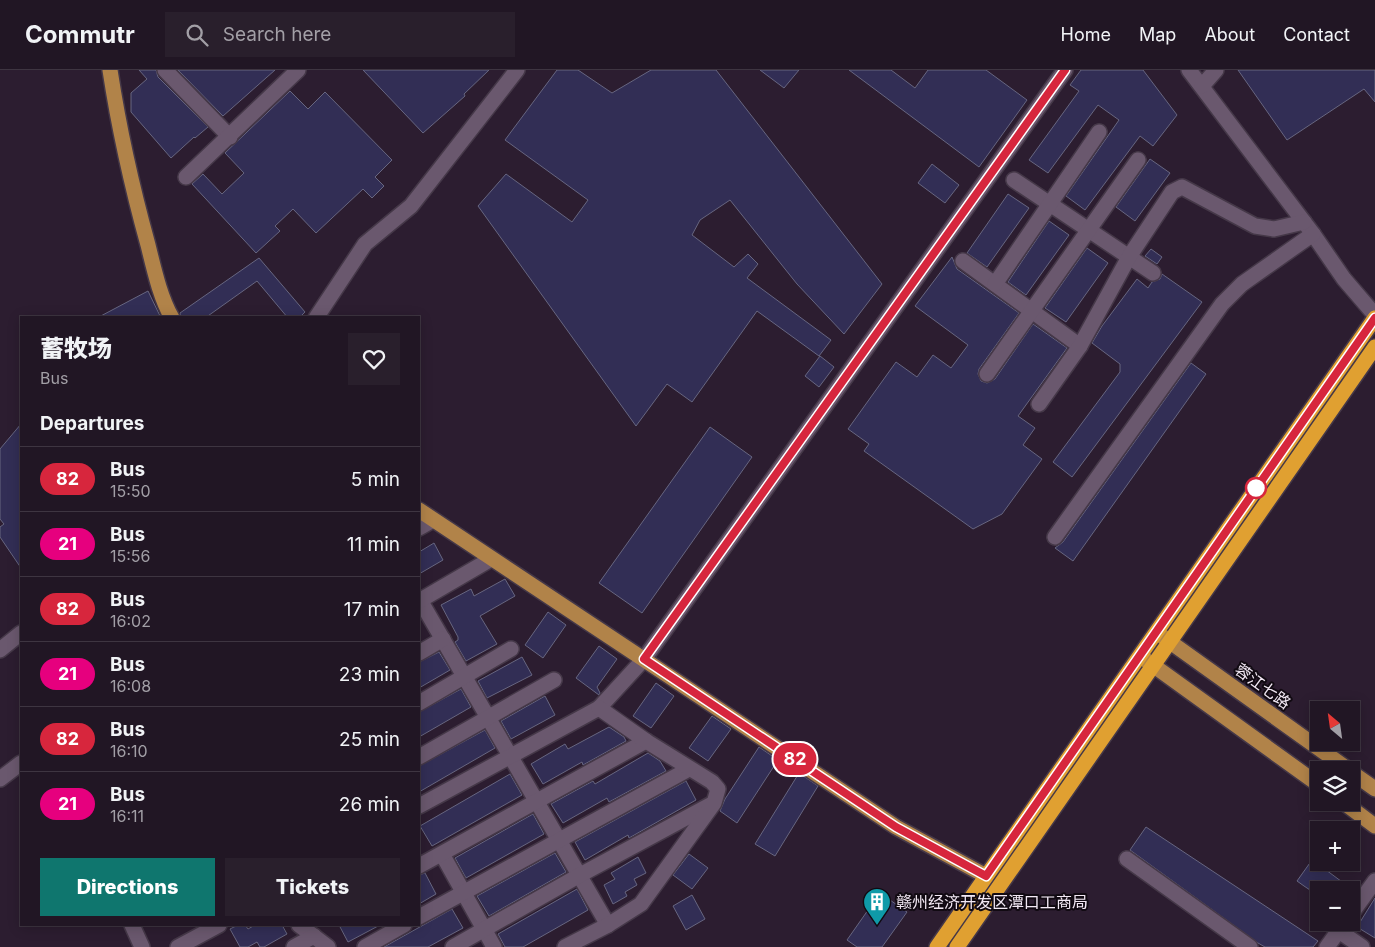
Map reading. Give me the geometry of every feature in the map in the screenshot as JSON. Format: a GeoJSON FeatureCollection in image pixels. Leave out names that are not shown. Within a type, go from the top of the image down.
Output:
{"type":"FeatureCollection","features":[{"type":"Feature","properties":{"kind":"highway"},"geometry":{"type":"LineString","coordinates":[[937,947],[1375,316]]}},
{"type":"Feature","properties":{"kind":"highway"},"geometry":{"type":"LineString","coordinates":[[957,947],[1375,347]]}},
{"type":"Feature","properties":{"kind":"main road"},"geometry":{"type":"LineString","coordinates":[[110,70],[134,196],[152,260],[171,316]]}},
{"type":"Feature","properties":{"kind":"main road"},"geometry":{"type":"LineString","coordinates":[[420,511],[491,560],[644,659],[896,827],[986,876]]}},
{"type":"Feature","properties":{"kind":"main road","name":"蓉江七路"},"geometry":{"type":"LineString","coordinates":[[1156,632],[1336,761]]}},
{"type":"Feature","properties":{"kind":"main road"},"geometry":{"type":"LineString","coordinates":[[1139,656],[1310,778]]}},
{"type":"Feature","properties":{"kind":"main road","name":"蓉江七路"},"geometry":{"type":"LineString","coordinates":[[1360,778],[1375,789]]}},
{"type":"Feature","properties":{"kind":"main road"},"geometry":{"type":"LineString","coordinates":[[1355,811],[1375,826]]}},
{"type":"Feature","properties":{"kind":"street"},"geometry":{"type":"LineString","coordinates":[[165,70],[230,137]]}},
{"type":"Feature","properties":{"kind":"street"},"geometry":{"type":"LineString","coordinates":[[186,178],[298,70]]}},
{"type":"Feature","properties":{"kind":"street"},"geometry":{"type":"LineString","coordinates":[[317,316],[365,244],[411,206],[517,70]]}},
{"type":"Feature","properties":{"kind":"street"},"geometry":{"type":"LineString","coordinates":[[420,805],[599,708],[644,659],[1065,70]]}},
{"type":"Feature","properties":{"kind":"street"},"geometry":{"type":"LineString","coordinates":[[1190,70],[1309,228],[1344,279],[1375,316]]}},
{"type":"Feature","properties":{"kind":"street"},"geometry":{"type":"LineString","coordinates":[[1202,86],[1216,70]]}},
{"type":"Feature","properties":{"kind":"street"},"geometry":{"type":"LineString","coordinates":[[995,284],[1099,132]]}},
{"type":"Feature","properties":{"kind":"street"},"geometry":{"type":"LineString","coordinates":[[987,374],[1138,160]]}},
{"type":"Feature","properties":{"kind":"street"},"geometry":{"type":"LineString","coordinates":[[1014,180],[1153,273]]}},
{"type":"Feature","properties":{"kind":"street"},"geometry":{"type":"LineString","coordinates":[[1039,404],[1080,346],[1129,257],[1172,192],[1182,187],[1255,226],[1274,229],[1309,228]]}},
{"type":"Feature","properties":{"kind":"street"},"geometry":{"type":"LineString","coordinates":[[1055,537],[1222,304],[1242,284],[1309,228]]}},
{"type":"Feature","properties":{"kind":"street"},"geometry":{"type":"LineString","coordinates":[[963,261],[1080,346]]}},
{"type":"Feature","properties":{"kind":"street"},"geometry":{"type":"LineString","coordinates":[[420,527],[433,520]]}},
{"type":"Feature","properties":{"kind":"street"},"geometry":{"type":"LineString","coordinates":[[491,560],[420,601],[608,925]]}},
{"type":"Feature","properties":{"kind":"street"},"geometry":{"type":"LineString","coordinates":[[0,650],[20,634]]}},
{"type":"Feature","properties":{"kind":"street"},"geometry":{"type":"LineString","coordinates":[[420,652],[442,639]]}},
{"type":"Feature","properties":{"kind":"street"},"geometry":{"type":"LineString","coordinates":[[420,701],[511,649]]}},
{"type":"Feature","properties":{"kind":"street"},"geometry":{"type":"LineString","coordinates":[[420,755],[554,680]]}},
{"type":"Feature","properties":{"kind":"street"},"geometry":{"type":"LineString","coordinates":[[565,947],[608,925],[641,904],[714,803],[718,789],[712,782],[646,741],[599,708]]}},
{"type":"Feature","properties":{"kind":"street"},"geometry":{"type":"LineString","coordinates":[[420,864],[442,854],[646,741]]}},
{"type":"Feature","properties":{"kind":"street"},"geometry":{"type":"LineString","coordinates":[[0,779],[20,764]]}},
{"type":"Feature","properties":{"kind":"street"},"geometry":{"type":"LineString","coordinates":[[420,916],[689,769]]}},
{"type":"Feature","properties":{"kind":"street"},"geometry":{"type":"LineString","coordinates":[[453,947],[580,875],[714,803]]}},
{"type":"Feature","properties":{"kind":"street"},"geometry":{"type":"LineString","coordinates":[[442,854],[494,947]]}},
{"type":"Feature","properties":{"kind":"street"},"geometry":{"type":"LineString","coordinates":[[1127,859],[1250,947]]}},
{"type":"Feature","properties":{"kind":"street"},"geometry":{"type":"LineString","coordinates":[[1360,902],[1375,881]]}},
{"type":"Feature","properties":{"kind":"street"},"geometry":{"type":"LineString","coordinates":[[132,926],[142,947]]}},
{"type":"Feature","properties":{"kind":"street"},"geometry":{"type":"LineString","coordinates":[[178,947],[216,926]]}},
{"type":"Feature","properties":{"kind":"street"},"geometry":{"type":"LineString","coordinates":[[365,947],[402,926]]}},
{"type":"Feature","properties":{"kind":"street"},"geometry":{"type":"LineString","coordinates":[[294,947],[308,929],[328,947]]}},
{"type":"Feature","properties":{"kind":"street"},"geometry":{"type":"LineString","coordinates":[[1327,947],[1339,931]]}},
{"type":"Feature","properties":{"kind":"street"},"geometry":{"type":"LineString","coordinates":[[1346,931],[1362,947]]}},
{"type":"Feature","properties":{"kind":"building"},"geometry":{"type":"Polygon","coordinates":[[[139,70],[156,70],[158,77],[208,127],[171,158],[131,112],[131,93],[147,79],[139,70]]]}},
{"type":"Feature","properties":{"kind":"building"},"geometry":{"type":"Polygon","coordinates":[[[178,70],[275,70],[223,116],[178,70]]]}},
{"type":"Feature","properties":{"kind":"building"},"geometry":{"type":"Polygon","coordinates":[[[363,70],[489,70],[464,94],[465,96],[423,133],[363,70]]]}},
{"type":"Feature","properties":{"kind":"building"},"geometry":{"type":"Polygon","coordinates":[[[557,70],[578,70],[612,93],[651,70],[716,70],[882,284],[844,334],[797,284],[730,200],[700,220],[692,235],[734,267],[748,254],[758,264],[747,278],[831,340],[819,356],[757,311],[692,402],[667,384],[636,426],[478,206],[506,174],[572,222],[588,200],[505,140],[557,70]]]}},
{"type":"Feature","properties":{"kind":"building"},"geometry":{"type":"Polygon","coordinates":[[[760,70],[799,70],[784,88],[760,70]]]}},
{"type":"Feature","properties":{"kind":"building"},"geometry":{"type":"Polygon","coordinates":[[[849,70],[891,70],[915,88],[928,70],[986,70],[1027,100],[979,167],[849,70]]]}},
{"type":"Feature","properties":{"kind":"building"},"geometry":{"type":"Polygon","coordinates":[[[1081,70],[1143,70],[1177,115],[1153,146],[1140,136],[1085,210],[1066,196],[1119,120],[1098,105],[1048,173],[1029,160],[1079,91],[1070,85],[1081,70]]]}},
{"type":"Feature","properties":{"kind":"building"},"geometry":{"type":"Polygon","coordinates":[[[1238,70],[1375,70],[1375,102],[1364,89],[1287,140],[1238,70]]]}},
{"type":"Feature","properties":{"kind":"building"},"geometry":{"type":"Polygon","coordinates":[[[290,91],[308,109],[325,92],[392,160],[375,177],[384,186],[372,198],[363,189],[316,233],[293,209],[275,226],[280,231],[256,253],[192,184],[203,174],[222,194],[244,173],[225,153],[290,91]]]}},
{"type":"Feature","properties":{"kind":"building"},"geometry":{"type":"Polygon","coordinates":[[[1150,159],[1170,173],[1135,221],[1116,207],[1150,159]]]}},
{"type":"Feature","properties":{"kind":"building"},"geometry":{"type":"Polygon","coordinates":[[[932,164],[959,185],[945,203],[918,183],[932,164]]]}},
{"type":"Feature","properties":{"kind":"building"},"geometry":{"type":"Polygon","coordinates":[[[1008,194],[1029,208],[987,267],[967,253],[1008,194]]]}},
{"type":"Feature","properties":{"kind":"building"},"geometry":{"type":"Polygon","coordinates":[[[1049,221],[1069,235],[1026,295],[1008,282],[1049,221]]]}},
{"type":"Feature","properties":{"kind":"building"},"geometry":{"type":"Polygon","coordinates":[[[1087,248],[1108,263],[1066,322],[1045,308],[1087,248]]]}},
{"type":"Feature","properties":{"kind":"building"},"geometry":{"type":"Polygon","coordinates":[[[1151,249],[1162,257],[1157,264],[1145,256],[1151,249]]]}},
{"type":"Feature","properties":{"kind":"building"},"geometry":{"type":"Polygon","coordinates":[[[952,257],[957,269],[1019,313],[979,369],[978,374],[981,381],[987,383],[995,379],[1033,324],[1067,348],[1018,416],[1035,428],[1023,445],[1042,459],[1002,514],[973,529],[864,451],[869,444],[848,429],[896,362],[917,377],[933,355],[951,368],[968,345],[915,306],[952,257]]]}},
{"type":"Feature","properties":{"kind":"building"},"geometry":{"type":"Polygon","coordinates":[[[259,258],[305,312],[301,316],[286,316],[257,281],[208,316],[181,316],[180,313],[259,258]]]}},
{"type":"Feature","properties":{"kind":"building"},"geometry":{"type":"Polygon","coordinates":[[[1162,274],[1202,302],[1072,477],[1053,462],[1120,372],[1120,364],[1092,343],[1102,326],[1137,279],[1148,288],[1152,282],[1160,279],[1162,274]]]}},
{"type":"Feature","properties":{"kind":"building"},"geometry":{"type":"Polygon","coordinates":[[[148,291],[160,316],[101,316],[148,291]]]}},
{"type":"Feature","properties":{"kind":"building"},"geometry":{"type":"Polygon","coordinates":[[[820,356],[834,367],[819,387],[805,376],[820,356]]]}},
{"type":"Feature","properties":{"kind":"building"},"geometry":{"type":"Polygon","coordinates":[[[1191,363],[1206,374],[1073,561],[1055,548],[1063,542],[1191,363]]]}},
{"type":"Feature","properties":{"kind":"building"},"geometry":{"type":"Polygon","coordinates":[[[20,425],[20,567],[0,537],[0,527],[4,524],[0,519],[0,449],[20,425]]]}},
{"type":"Feature","properties":{"kind":"building"},"geometry":{"type":"Polygon","coordinates":[[[710,427],[752,457],[642,613],[599,583],[710,427]]]}},
{"type":"Feature","properties":{"kind":"building"},"geometry":{"type":"Polygon","coordinates":[[[434,543],[443,560],[420,573],[420,551],[434,543]]]}},
{"type":"Feature","properties":{"kind":"building"},"geometry":{"type":"Polygon","coordinates":[[[505,579],[515,596],[480,616],[497,644],[466,661],[455,642],[458,640],[458,637],[441,605],[471,589],[474,596],[505,579]]]}},
{"type":"Feature","properties":{"kind":"building"},"geometry":{"type":"Polygon","coordinates":[[[548,612],[566,625],[543,658],[525,645],[548,612]]]}},
{"type":"Feature","properties":{"kind":"building"},"geometry":{"type":"Polygon","coordinates":[[[599,646],[617,659],[597,687],[599,695],[576,678],[599,646]]]}},
{"type":"Feature","properties":{"kind":"building"},"geometry":{"type":"Polygon","coordinates":[[[439,652],[450,670],[420,687],[420,662],[439,652]]]}},
{"type":"Feature","properties":{"kind":"building"},"geometry":{"type":"Polygon","coordinates":[[[522,657],[532,675],[487,698],[478,681],[522,657]]]}},
{"type":"Feature","properties":{"kind":"building"},"geometry":{"type":"Polygon","coordinates":[[[656,683],[674,696],[651,728],[633,716],[656,683]]]}},
{"type":"Feature","properties":{"kind":"building"},"geometry":{"type":"Polygon","coordinates":[[[461,689],[471,707],[420,736],[420,711],[461,689]]]}},
{"type":"Feature","properties":{"kind":"building"},"geometry":{"type":"Polygon","coordinates":[[[545,696],[555,715],[511,739],[501,721],[545,696]]]}},
{"type":"Feature","properties":{"kind":"building"},"geometry":{"type":"Polygon","coordinates":[[[712,716],[731,729],[708,761],[689,748],[712,716]]]}},
{"type":"Feature","properties":{"kind":"building"},"geometry":{"type":"Polygon","coordinates":[[[609,727],[624,737],[626,741],[583,765],[582,762],[543,784],[531,764],[565,744],[568,749],[609,727]]]}},
{"type":"Feature","properties":{"kind":"building"},"geometry":{"type":"Polygon","coordinates":[[[485,730],[495,748],[420,791],[420,765],[485,730]]]}},
{"type":"Feature","properties":{"kind":"building"},"geometry":{"type":"Polygon","coordinates":[[[759,747],[778,760],[737,823],[720,811],[725,799],[759,747]]]}},
{"type":"Feature","properties":{"kind":"building"},"geometry":{"type":"Polygon","coordinates":[[[648,753],[660,761],[666,771],[609,802],[607,798],[563,823],[551,804],[593,781],[595,784],[648,753]]]}},
{"type":"Feature","properties":{"kind":"building"},"geometry":{"type":"Polygon","coordinates":[[[799,773],[818,786],[775,856],[755,844],[799,773]]]}},
{"type":"Feature","properties":{"kind":"building"},"geometry":{"type":"Polygon","coordinates":[[[510,774],[522,795],[432,846],[420,826],[510,774]]]}},
{"type":"Feature","properties":{"kind":"building"},"geometry":{"type":"Polygon","coordinates":[[[686,781],[696,800],[629,838],[628,835],[585,860],[575,842],[686,781]]]}},
{"type":"Feature","properties":{"kind":"building"},"geometry":{"type":"Polygon","coordinates":[[[533,814],[544,834],[466,878],[455,858],[533,814]]]}},
{"type":"Feature","properties":{"kind":"building"},"geometry":{"type":"Polygon","coordinates":[[[1146,827],[1318,941],[1313,947],[1265,947],[1258,943],[1130,850],[1146,827]]]}},
{"type":"Feature","properties":{"kind":"building"},"geometry":{"type":"Polygon","coordinates":[[[555,853],[566,872],[489,916],[477,896],[555,853]]]}},
{"type":"Feature","properties":{"kind":"building"},"geometry":{"type":"Polygon","coordinates":[[[689,854],[708,868],[692,889],[673,875],[689,854]]]}},
{"type":"Feature","properties":{"kind":"building"},"geometry":{"type":"Polygon","coordinates":[[[638,857],[646,873],[634,879],[637,885],[625,892],[627,896],[613,904],[604,885],[615,879],[611,873],[638,857]]]}},
{"type":"Feature","properties":{"kind":"building"},"geometry":{"type":"Polygon","coordinates":[[[1310,863],[1310,871],[1327,871],[1341,881],[1310,881],[1310,890],[1297,881],[1310,863]]]}},
{"type":"Feature","properties":{"kind":"building"},"geometry":{"type":"Polygon","coordinates":[[[425,873],[436,894],[420,903],[420,875],[425,873]]]}},
{"type":"Feature","properties":{"kind":"building"},"geometry":{"type":"Polygon","coordinates":[[[577,889],[588,910],[523,947],[505,947],[498,934],[577,889]]]}},
{"type":"Feature","properties":{"kind":"building","name":"赣州经济开发区潭口工商局"},"geometry":{"type":"Polygon","coordinates":[[[880,893],[907,912],[882,947],[857,947],[847,940],[880,893]]]}},
{"type":"Feature","properties":{"kind":"building"},"geometry":{"type":"Polygon","coordinates":[[[692,895],[705,919],[686,930],[673,906],[692,895]]]}},
{"type":"Feature","properties":{"kind":"building"},"geometry":{"type":"Polygon","coordinates":[[[1375,898],[1375,938],[1360,929],[1360,922],[1375,898]]]}},
{"type":"Feature","properties":{"kind":"building"},"geometry":{"type":"Polygon","coordinates":[[[452,909],[463,928],[428,947],[384,947],[452,909]]]}},
{"type":"Feature","properties":{"kind":"building"},"geometry":{"type":"Polygon","coordinates":[[[236,926],[246,926],[248,929],[253,926],[283,926],[287,934],[264,947],[260,947],[257,942],[248,947],[240,947],[230,929],[236,926]]]}},
{"type":"Feature","properties":{"kind":"building"},"geometry":{"type":"Polygon","coordinates":[[[340,926],[378,926],[348,942],[340,926]]]}},
{"type":"Feature","properties":{"kind":"bus line","name":"82"},"geometry":{"type":"LineString","coordinates":[[1065,70],[644,659],[896,827],[986,876],[1375,318]]}},
{"type":"Feature","properties":{"kind":"place","name":"赣州经济开发区潭口工商局"},"geometry":{"type":"Point","coordinates":[877,926]}}]}
